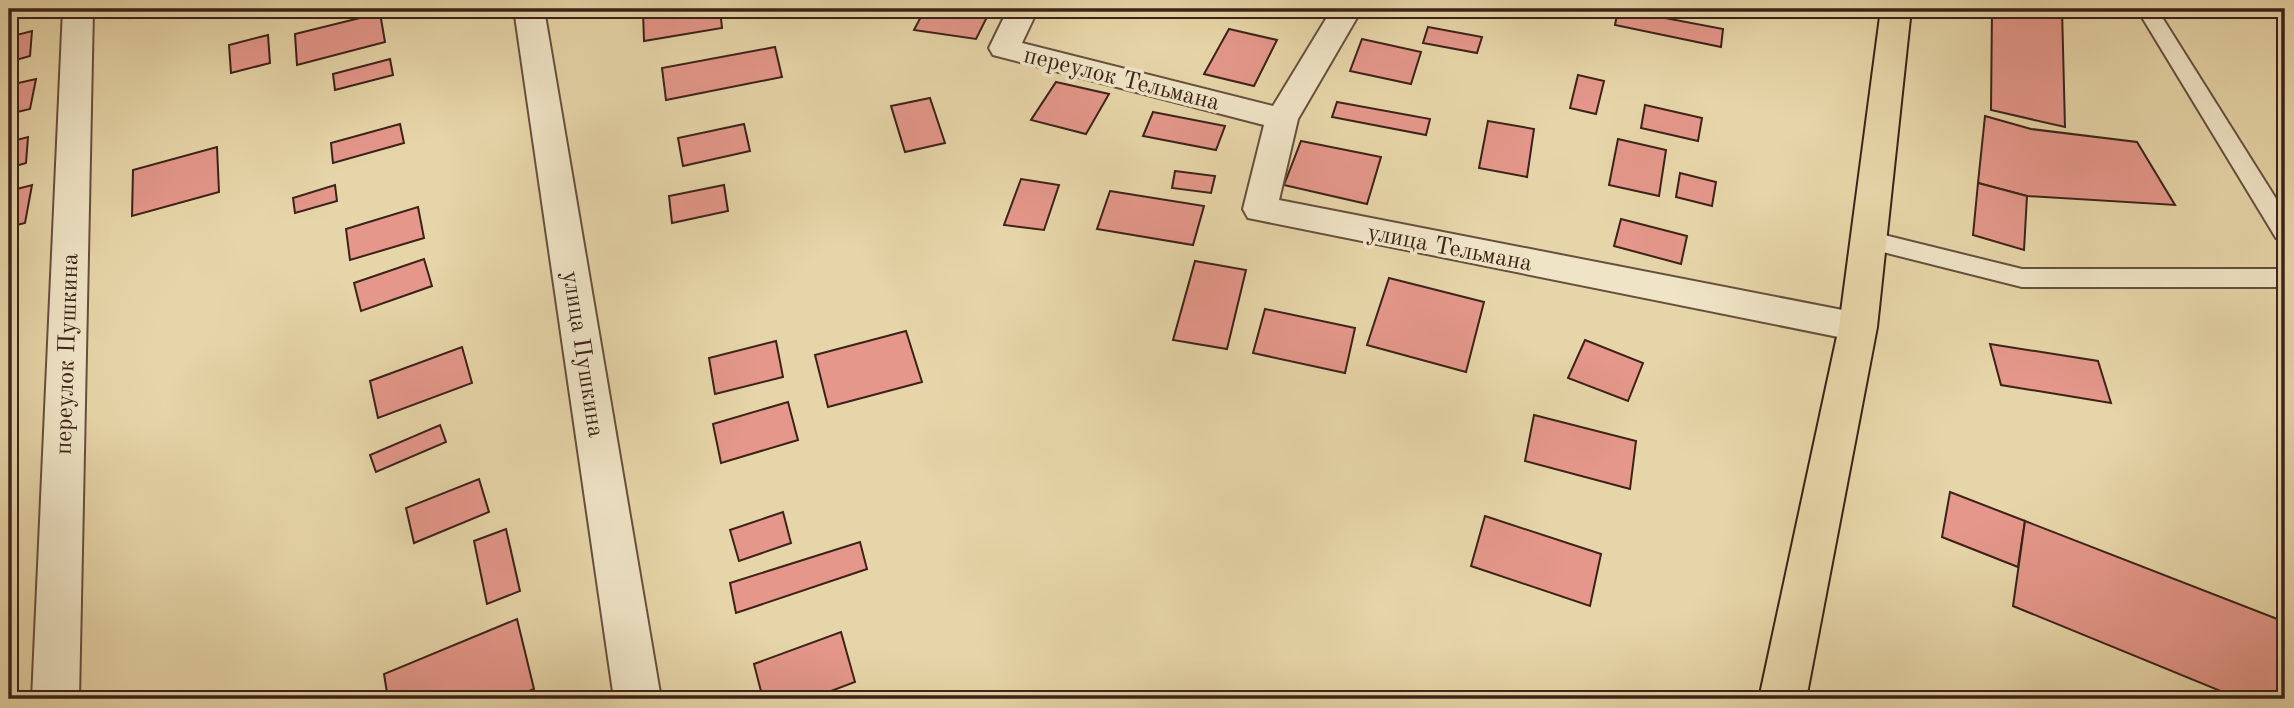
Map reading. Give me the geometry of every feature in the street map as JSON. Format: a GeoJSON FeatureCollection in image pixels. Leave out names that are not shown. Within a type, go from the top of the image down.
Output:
{"type":"FeatureCollection","features":[{"type":"Feature","properties":{"kind":"main road"},"geometry":{"type":"LineString","coordinates":[[1782,699],[1858,327],[1896,9]]}},
{"type":"Feature","properties":{"kind":"street","name":"переулок Пушкина"},"geometry":{"type":"LineString","coordinates":[[55,699],[78,9]]}},
{"type":"Feature","properties":{"kind":"street","name":"улица Пушкина"},"geometry":{"type":"LineString","coordinates":[[530,9],[638,699]]}},
{"type":"Feature","properties":{"kind":"street","name":"переулок Тельмана"},"geometry":{"type":"LineString","coordinates":[[1023,9],[1004,48],[1282,119]]}},
{"type":"Feature","properties":{"kind":"street","name":"улица Тельмана"},"geometry":{"type":"LineString","coordinates":[[1348,9],[1282,119],[1260,209],[1858,327]]}},
{"type":"Feature","properties":{"kind":"lane"},"geometry":{"type":"LineString","coordinates":[[2150,14],[2285,232]]}},
{"type":"Feature","properties":{"kind":"lane"},"geometry":{"type":"LineString","coordinates":[[1868,240],[2022,278],[2285,278]]}},
{"type":"Feature","properties":{"kind":"building"},"geometry":{"type":"Polygon","coordinates":[[[9,9],[28,9],[27,14],[9,18],[9,9]]]}},
{"type":"Feature","properties":{"kind":"building"},"geometry":{"type":"Polygon","coordinates":[[[129,9],[164,9],[130,18],[129,9]]]}},
{"type":"Feature","properties":{"kind":"building"},"geometry":{"type":"Polygon","coordinates":[[[662,9],[720,9],[722,28],[644,41],[643,12],[662,9]]]}},
{"type":"Feature","properties":{"kind":"building"},"geometry":{"type":"Polygon","coordinates":[[[925,9],[991,9],[976,39],[914,30],[925,9]]]}},
{"type":"Feature","properties":{"kind":"building"},"geometry":{"type":"Polygon","coordinates":[[[1618,9],[1723,29],[1721,47],[1615,25],[1618,9]]]}},
{"type":"Feature","properties":{"kind":"building"},"geometry":{"type":"Polygon","coordinates":[[[1992,9],[2062,9],[2065,127],[1991,110],[1992,9]]]}},
{"type":"Feature","properties":{"kind":"building"},"geometry":{"type":"Polygon","coordinates":[[[380,13],[385,42],[297,65],[295,34],[380,13]]]}},
{"type":"Feature","properties":{"kind":"building"},"geometry":{"type":"Polygon","coordinates":[[[1428,27],[1482,37],[1477,53],[1423,43],[1428,27]]]}},
{"type":"Feature","properties":{"kind":"building"},"geometry":{"type":"Polygon","coordinates":[[[1229,29],[1277,40],[1254,86],[1204,74],[1229,29]]]}},
{"type":"Feature","properties":{"kind":"building"},"geometry":{"type":"Polygon","coordinates":[[[32,31],[30,56],[9,62],[9,37],[32,31]]]}},
{"type":"Feature","properties":{"kind":"building"},"geometry":{"type":"Polygon","coordinates":[[[268,35],[270,63],[231,73],[229,45],[268,35]]]}},
{"type":"Feature","properties":{"kind":"building"},"geometry":{"type":"Polygon","coordinates":[[[1362,39],[1421,52],[1411,84],[1350,71],[1362,39]]]}},
{"type":"Feature","properties":{"kind":"building"},"geometry":{"type":"Polygon","coordinates":[[[775,47],[782,77],[666,100],[662,68],[775,47]]]}},
{"type":"Feature","properties":{"kind":"building"},"geometry":{"type":"Polygon","coordinates":[[[390,59],[393,75],[335,90],[333,74],[390,59]]]}},
{"type":"Feature","properties":{"kind":"building"},"geometry":{"type":"Polygon","coordinates":[[[1578,75],[1604,81],[1596,114],[1570,108],[1578,75]]]}},
{"type":"Feature","properties":{"kind":"building"},"geometry":{"type":"Polygon","coordinates":[[[36,79],[30,109],[9,114],[9,85],[36,79]]]}},
{"type":"Feature","properties":{"kind":"building"},"geometry":{"type":"Polygon","coordinates":[[[1056,82],[1109,94],[1086,134],[1031,120],[1056,82]]]}},
{"type":"Feature","properties":{"kind":"building"},"geometry":{"type":"Polygon","coordinates":[[[930,98],[945,143],[905,152],[891,106],[930,98]]]}},
{"type":"Feature","properties":{"kind":"building"},"geometry":{"type":"Polygon","coordinates":[[[1337,102],[1430,119],[1426,135],[1332,117],[1337,102]]]}},
{"type":"Feature","properties":{"kind":"building"},"geometry":{"type":"Polygon","coordinates":[[[1645,105],[1702,118],[1698,141],[1641,128],[1645,105]]]}},
{"type":"Feature","properties":{"kind":"building"},"geometry":{"type":"Polygon","coordinates":[[[1153,112],[1225,126],[1216,150],[1143,136],[1153,112]]]}},
{"type":"Feature","properties":{"kind":"building"},"geometry":{"type":"Polygon","coordinates":[[[1985,116],[2031,129],[2137,142],[2175,205],[2027,196],[1978,183],[1985,116]]]}},
{"type":"Feature","properties":{"kind":"building"},"geometry":{"type":"Polygon","coordinates":[[[1488,121],[1534,129],[1527,177],[1479,168],[1488,121]]]}},
{"type":"Feature","properties":{"kind":"building"},"geometry":{"type":"Polygon","coordinates":[[[400,124],[404,143],[333,163],[331,143],[400,124]]]}},
{"type":"Feature","properties":{"kind":"building"},"geometry":{"type":"Polygon","coordinates":[[[744,124],[750,151],[683,166],[678,138],[744,124]]]}},
{"type":"Feature","properties":{"kind":"building"},"geometry":{"type":"Polygon","coordinates":[[[28,137],[26,163],[9,168],[9,142],[28,137]]]}},
{"type":"Feature","properties":{"kind":"building"},"geometry":{"type":"Polygon","coordinates":[[[1618,139],[1666,150],[1659,196],[1609,185],[1618,139]]]}},
{"type":"Feature","properties":{"kind":"building"},"geometry":{"type":"Polygon","coordinates":[[[1301,141],[1381,157],[1367,204],[1284,185],[1301,141]]]}},
{"type":"Feature","properties":{"kind":"building"},"geometry":{"type":"Polygon","coordinates":[[[217,147],[219,192],[132,216],[133,170],[217,147]]]}},
{"type":"Feature","properties":{"kind":"building"},"geometry":{"type":"Polygon","coordinates":[[[1175,171],[1215,176],[1211,193],[1172,188],[1175,171]]]}},
{"type":"Feature","properties":{"kind":"building"},"geometry":{"type":"Polygon","coordinates":[[[1680,173],[1716,182],[1712,206],[1676,197],[1680,173]]]}},
{"type":"Feature","properties":{"kind":"building"},"geometry":{"type":"Polygon","coordinates":[[[1021,179],[1059,185],[1044,230],[1004,225],[1021,179]]]}},
{"type":"Feature","properties":{"kind":"building"},"geometry":{"type":"Polygon","coordinates":[[[1978,183],[2027,196],[2024,250],[1973,235],[1978,183]]]}},
{"type":"Feature","properties":{"kind":"building"},"geometry":{"type":"Polygon","coordinates":[[[32,185],[25,223],[9,227],[9,191],[32,185]]]}},
{"type":"Feature","properties":{"kind":"building"},"geometry":{"type":"Polygon","coordinates":[[[335,185],[337,201],[295,213],[293,198],[335,185]]]}},
{"type":"Feature","properties":{"kind":"building"},"geometry":{"type":"Polygon","coordinates":[[[724,185],[728,211],[672,223],[669,196],[724,185]]]}},
{"type":"Feature","properties":{"kind":"building"},"geometry":{"type":"Polygon","coordinates":[[[1110,191],[1204,206],[1193,245],[1097,229],[1110,191]]]}},
{"type":"Feature","properties":{"kind":"building"},"geometry":{"type":"Polygon","coordinates":[[[418,207],[424,238],[350,260],[346,229],[418,207]]]}},
{"type":"Feature","properties":{"kind":"building"},"geometry":{"type":"Polygon","coordinates":[[[1621,219],[1687,236],[1681,264],[1614,246],[1621,219]]]}},
{"type":"Feature","properties":{"kind":"building"},"geometry":{"type":"Polygon","coordinates":[[[424,259],[432,286],[361,311],[354,283],[424,259]]]}},
{"type":"Feature","properties":{"kind":"building"},"geometry":{"type":"Polygon","coordinates":[[[1195,261],[1246,270],[1227,349],[1173,340],[1195,261]]]}},
{"type":"Feature","properties":{"kind":"building"},"geometry":{"type":"Polygon","coordinates":[[[1389,278],[1484,302],[1466,372],[1367,345],[1389,278]]]}},
{"type":"Feature","properties":{"kind":"building"},"geometry":{"type":"Polygon","coordinates":[[[1265,309],[1355,328],[1345,373],[1253,353],[1265,309]]]}},
{"type":"Feature","properties":{"kind":"building"},"geometry":{"type":"Polygon","coordinates":[[[906,331],[922,382],[828,407],[815,355],[906,331]]]}},
{"type":"Feature","properties":{"kind":"building"},"geometry":{"type":"Polygon","coordinates":[[[1585,340],[1643,363],[1628,401],[1568,378],[1585,340]]]}},
{"type":"Feature","properties":{"kind":"building"},"geometry":{"type":"Polygon","coordinates":[[[776,341],[783,377],[715,394],[709,358],[776,341]]]}},
{"type":"Feature","properties":{"kind":"building"},"geometry":{"type":"Polygon","coordinates":[[[1990,344],[2098,361],[2111,403],[2001,385],[1990,344]]]}},
{"type":"Feature","properties":{"kind":"building"},"geometry":{"type":"Polygon","coordinates":[[[462,347],[472,383],[378,418],[370,381],[462,347]]]}},
{"type":"Feature","properties":{"kind":"building"},"geometry":{"type":"Polygon","coordinates":[[[788,402],[798,440],[721,463],[713,424],[788,402]]]}},
{"type":"Feature","properties":{"kind":"building"},"geometry":{"type":"Polygon","coordinates":[[[1534,415],[1636,441],[1630,489],[1525,461],[1534,415]]]}},
{"type":"Feature","properties":{"kind":"building"},"geometry":{"type":"Polygon","coordinates":[[[440,425],[446,442],[376,472],[370,455],[440,425]]]}},
{"type":"Feature","properties":{"kind":"building"},"geometry":{"type":"Polygon","coordinates":[[[479,479],[489,512],[414,543],[406,508],[479,479]]]}},
{"type":"Feature","properties":{"kind":"building"},"geometry":{"type":"Polygon","coordinates":[[[1950,492],[2025,521],[2018,567],[1942,537],[1950,492]]]}},
{"type":"Feature","properties":{"kind":"building"},"geometry":{"type":"Polygon","coordinates":[[[783,512],[791,543],[739,561],[730,530],[783,512]]]}},
{"type":"Feature","properties":{"kind":"building"},"geometry":{"type":"Polygon","coordinates":[[[1485,516],[1601,554],[1590,606],[1471,566],[1485,516]]]}},
{"type":"Feature","properties":{"kind":"building"},"geometry":{"type":"Polygon","coordinates":[[[2025,521],[2285,622],[2285,699],[2240,699],[2013,606],[2025,521]]]}},
{"type":"Feature","properties":{"kind":"building"},"geometry":{"type":"Polygon","coordinates":[[[506,529],[520,591],[487,604],[474,541],[506,529]]]}},
{"type":"Feature","properties":{"kind":"building"},"geometry":{"type":"Polygon","coordinates":[[[860,542],[867,569],[736,613],[730,583],[860,542]]]}},
{"type":"Feature","properties":{"kind":"building"},"geometry":{"type":"Polygon","coordinates":[[[517,619],[534,689],[510,699],[388,699],[384,674],[517,619]]]}},
{"type":"Feature","properties":{"kind":"building"},"geometry":{"type":"Polygon","coordinates":[[[841,632],[855,682],[810,699],[763,699],[754,664],[841,632]]]}}]}
